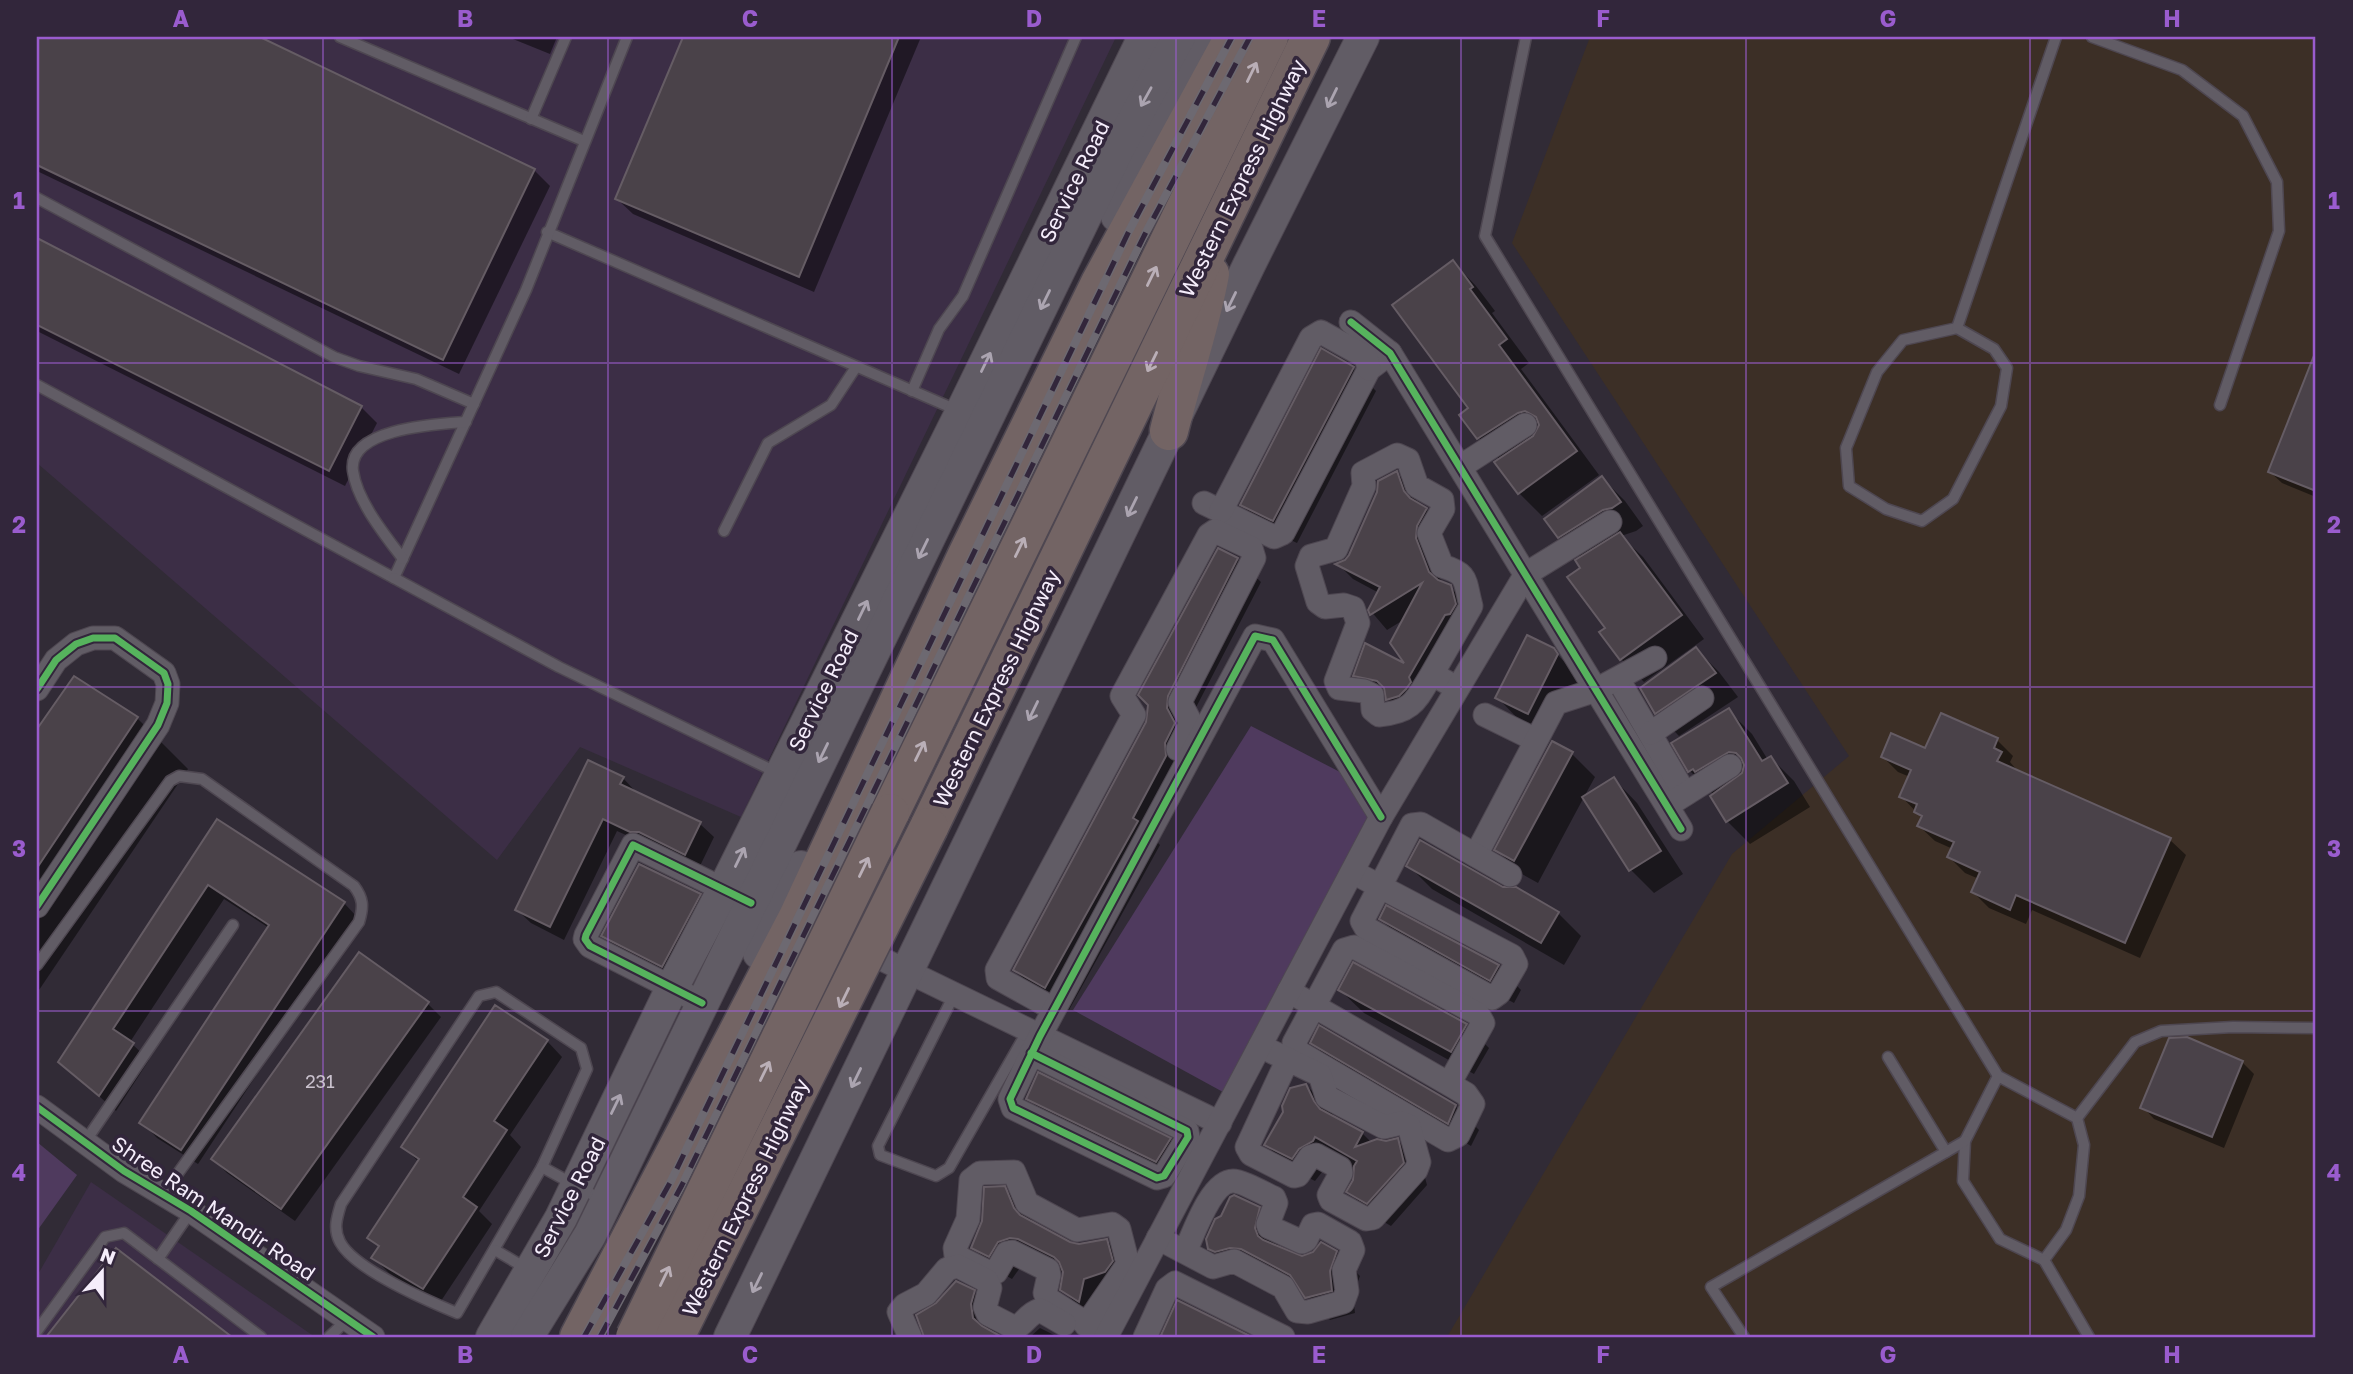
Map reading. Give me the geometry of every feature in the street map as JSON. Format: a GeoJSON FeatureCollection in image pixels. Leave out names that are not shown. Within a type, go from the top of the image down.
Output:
{"type":"FeatureCollection","features":[{"type":"Feature","properties":{"kind":"highway"},"geometry":{"type":"LineString","coordinates":[[579,1337],[798,917],[966,558],[1100,283],[1234,37]]}},
{"type":"Feature","properties":{"kind":"highway","name":"Western Express Highway"},"geometry":{"type":"LineString","coordinates":[[635,1337],[1269,37]]}},
{"type":"Feature","properties":{"kind":"highway","name":"Western Express Highway"},"geometry":{"type":"LineString","coordinates":[[675,1337],[929,827],[1311,37]]}},
{"type":"Feature","properties":{"kind":"highway"},"geometry":{"type":"LineString","coordinates":[[1169,431],[1199,330],[1217,227]]}},
{"type":"Feature","properties":{"kind":"main road","name":"Service Road"},"geometry":{"type":"LineString","coordinates":[[492,1337],[545,1278],[576,1186],[668,986],[773,823],[781,775],[927,511],[973,419],[1108,141],[1144,37]]}},
{"type":"Feature","properties":{"kind":"main road"},"geometry":{"type":"LineString","coordinates":[[1108,141],[1179,37]]}},
{"type":"Feature","properties":{"kind":"main road"},"geometry":{"type":"LineString","coordinates":[[563,1337],[636,1209],[1145,158],[1209,37]]}},
{"type":"Feature","properties":{"kind":"main road"},"geometry":{"type":"LineString","coordinates":[[730,1337],[1363,37]]}},
{"type":"Feature","properties":{"kind":"main road"},"geometry":{"type":"LineString","coordinates":[[773,823],[927,511]]}},
{"type":"Feature","properties":{"kind":"main road"},"geometry":{"type":"LineString","coordinates":[[527,1337],[545,1278],[590,1235],[702,1003],[729,892]]}},
{"type":"Feature","properties":{"kind":"street"},"geometry":{"type":"LineString","coordinates":[[1351,322],[1390,353],[1596,690],[1676,800]]}},
{"type":"Feature","properties":{"kind":"street"},"geometry":{"type":"LineString","coordinates":[[1369,369],[1366,357],[1321,332],[1311,338],[1212,507],[1274,537],[1283,533],[1369,369],[1390,353]]}},
{"type":"Feature","properties":{"kind":"street"},"geometry":{"type":"LineString","coordinates":[[1460,467],[1525,425]]}},
{"type":"Feature","properties":{"kind":"street"},"geometry":{"type":"LineString","coordinates":[[1397,455],[1408,460],[1417,486],[1442,500],[1443,509],[1429,533],[1442,566],[1459,571],[1463,577],[1471,606],[1432,674],[1414,704],[1390,714],[1379,715],[1373,710],[1371,695],[1364,691],[1339,688],[1336,681],[1358,629],[1358,623],[1353,608],[1344,605],[1325,607],[1318,602],[1307,566],[1311,556],[1336,549],[1364,486],[1363,473],[1397,455]]}},
{"type":"Feature","properties":{"kind":"street"},"geometry":{"type":"LineString","coordinates":[[1091,1332],[1158,1238],[1381,817],[1526,574],[1610,522]]}},
{"type":"Feature","properties":{"kind":"street"},"geometry":{"type":"LineString","coordinates":[[798,917],[954,995],[1033,1040],[1187,1131],[1188,1137],[1164,1176],[1157,1178],[1013,1108],[1010,1099],[1033,1040],[1043,1003],[1191,723],[1181,702],[1254,558],[1251,548],[1215,531],[1209,535],[1122,696],[1134,715],[997,970],[998,978],[1043,1003]]}},
{"type":"Feature","properties":{"kind":"street"},"geometry":{"type":"LineString","coordinates":[[1033,1040],[1255,636],[1273,640],[1381,817]]}},
{"type":"Feature","properties":{"kind":"street"},"geometry":{"type":"LineString","coordinates":[[37,689],[56,660],[76,645],[93,638],[115,638],[164,673],[168,684],[167,703],[158,725],[37,906]]}},
{"type":"Feature","properties":{"kind":"street"},"geometry":{"type":"LineString","coordinates":[[1476,855],[1556,703],[1596,690],[1655,658]]}},
{"type":"Feature","properties":{"kind":"street"},"geometry":{"type":"LineString","coordinates":[[1432,674],[1457,688]]}},
{"type":"Feature","properties":{"kind":"street"},"geometry":{"type":"LineString","coordinates":[[1618,679],[1651,733],[1676,800],[1681,829]]}},
{"type":"Feature","properties":{"kind":"street"},"geometry":{"type":"LineString","coordinates":[[1651,733],[1702,698]]}},
{"type":"Feature","properties":{"kind":"street"},"geometry":{"type":"LineString","coordinates":[[1485,715],[1536,740]]}},
{"type":"Feature","properties":{"kind":"street"},"geometry":{"type":"LineString","coordinates":[[1676,800],[1730,766]]}},
{"type":"Feature","properties":{"kind":"street"},"geometry":{"type":"LineString","coordinates":[[1353,872],[1379,886],[1511,956],[1516,964],[1499,993],[1492,999],[1366,928],[1362,921],[1379,886],[1412,825],[1421,824],[1510,876]]}},
{"type":"Feature","properties":{"kind":"street"},"geometry":{"type":"LineString","coordinates":[[702,1003],[590,946],[585,939],[633,845],[729,892]]}},
{"type":"Feature","properties":{"kind":"street"},"geometry":{"type":"LineString","coordinates":[[1289,991],[1314,1006],[1449,1083],[1466,1094],[1473,1104],[1458,1135],[1448,1140],[1298,1052],[1294,1043],[1314,1006],[1344,950],[1354,947],[1478,1014],[1483,1023],[1449,1083]]}},
{"type":"Feature","properties":{"kind":"street"},"geometry":{"type":"LineString","coordinates":[[1033,1040],[1220,1123]]}},
{"type":"Feature","properties":{"kind":"street"},"geometry":{"type":"LineString","coordinates":[[1260,1046],[1288,1059],[1320,1075],[1327,1097],[1384,1127],[1401,1123],[1409,1126],[1419,1162],[1416,1170],[1373,1218],[1366,1219],[1331,1200],[1329,1195],[1341,1172],[1340,1168],[1316,1155],[1310,1157],[1298,1175],[1294,1176],[1251,1154],[1247,1147],[1288,1059]]}},
{"type":"Feature","properties":{"kind":"street","name":"Shree Ram Mandir Road"},"geometry":{"type":"LineString","coordinates":[[37,1107],[124,1171],[191,1211],[373,1337]]}},
{"type":"Feature","properties":{"kind":"street"},"geometry":{"type":"LineString","coordinates":[[1014,1172],[1027,1203],[1077,1230],[1112,1224],[1119,1230],[1128,1264],[1091,1332],[1048,1299],[1045,1293],[1048,1270],[1012,1252],[1007,1253],[996,1272],[990,1273],[956,1256],[955,1248],[968,1219],[971,1180],[980,1173],[1014,1172]]}},
{"type":"Feature","properties":{"kind":"street"},"geometry":{"type":"LineString","coordinates":[[1158,1238],[1213,1267],[1234,1261],[1283,1287],[1297,1311],[1308,1312],[1343,1302],[1347,1291],[1344,1270],[1353,1250],[1350,1242],[1318,1224],[1313,1225],[1306,1240],[1302,1242],[1269,1227],[1276,1203],[1274,1198],[1234,1180],[1224,1183],[1211,1197],[1185,1252]]}},
{"type":"Feature","properties":{"kind":"street"},"geometry":{"type":"LineString","coordinates":[[910,1337],[900,1312],[905,1305],[926,1294],[947,1269],[958,1266],[987,1281],[990,1288],[985,1307],[988,1314],[1015,1328],[1031,1313],[1040,1310],[1091,1332],[1136,1337]]}},
{"type":"Feature","properties":{"kind":"street"},"geometry":{"type":"LineString","coordinates":[[1145,1337],[1167,1289],[1175,1283],[1283,1337]]}},
{"type":"Feature","properties":{"kind":"lane"},"geometry":{"type":"LineString","coordinates":[[340,37],[584,141]]}},
{"type":"Feature","properties":{"kind":"lane"},"geometry":{"type":"LineString","coordinates":[[531,119],[566,37]]}},
{"type":"Feature","properties":{"kind":"lane"},"geometry":{"type":"LineString","coordinates":[[394,578],[526,290],[627,37]]}},
{"type":"Feature","properties":{"kind":"lane"},"geometry":{"type":"LineString","coordinates":[[912,391],[939,329],[963,296],[1076,37]]}},
{"type":"Feature","properties":{"kind":"lane"},"geometry":{"type":"LineString","coordinates":[[1526,37],[1485,236],[1998,1076],[2077,1118],[2084,1146],[2079,1196],[2066,1230],[2044,1260]]}},
{"type":"Feature","properties":{"kind":"lane"},"geometry":{"type":"LineString","coordinates":[[1957,328],[2056,37]]}},
{"type":"Feature","properties":{"kind":"lane"},"geometry":{"type":"LineString","coordinates":[[2091,37],[2182,71],[2243,116],[2277,182],[2279,232],[2220,405]]}},
{"type":"Feature","properties":{"kind":"lane"},"geometry":{"type":"LineString","coordinates":[[37,198],[334,357],[359,366],[415,379],[474,404]]}},
{"type":"Feature","properties":{"kind":"lane"},"geometry":{"type":"LineString","coordinates":[[547,232],[973,419]]}},
{"type":"Feature","properties":{"kind":"lane"},"geometry":{"type":"LineString","coordinates":[[1957,328],[1994,349],[2007,368],[2001,406],[1953,499],[1922,521],[1886,509],[1849,486],[1846,449],[1877,372],[1903,340],[1957,328]]}},
{"type":"Feature","properties":{"kind":"lane"},"geometry":{"type":"LineString","coordinates":[[724,531],[768,443],[831,405],[856,367]]}},
{"type":"Feature","properties":{"kind":"lane"},"geometry":{"type":"LineString","coordinates":[[37,385],[559,667],[781,775]]}},
{"type":"Feature","properties":{"kind":"lane"},"geometry":{"type":"LineString","coordinates":[[403,559],[377,525],[357,486],[352,468],[355,457],[363,445],[387,433],[433,424],[466,422]]}},
{"type":"Feature","properties":{"kind":"lane"},"geometry":{"type":"LineString","coordinates":[[37,965],[170,781],[179,776],[202,779],[354,886],[362,897],[359,922],[163,1194]]}},
{"type":"Feature","properties":{"kind":"lane"},"geometry":{"type":"LineString","coordinates":[[85,1142],[233,925]]}},
{"type":"Feature","properties":{"kind":"lane"},"geometry":{"type":"LineString","coordinates":[[496,992],[581,1048],[587,1069],[542,1167],[495,1250],[457,1313],[428,1301],[357,1262],[340,1243],[335,1228],[341,1205],[480,996],[496,992]]}},
{"type":"Feature","properties":{"kind":"lane"},"geometry":{"type":"LineString","coordinates":[[954,995],[878,1146],[880,1155],[936,1177],[949,1168],[1033,1040]]}},
{"type":"Feature","properties":{"kind":"lane"},"geometry":{"type":"LineString","coordinates":[[2077,1118],[2135,1042],[2161,1031],[2233,1027],[2316,1028]]}},
{"type":"Feature","properties":{"kind":"lane"},"geometry":{"type":"LineString","coordinates":[[1888,1057],[1946,1152]]}},
{"type":"Feature","properties":{"kind":"lane"},"geometry":{"type":"LineString","coordinates":[[1998,1076],[1965,1141],[1962,1181],[2000,1239],[2044,1260],[2089,1337]]}},
{"type":"Feature","properties":{"kind":"lane"},"geometry":{"type":"LineString","coordinates":[[1744,1337],[1711,1287],[1965,1141]]}},
{"type":"Feature","properties":{"kind":"lane"},"geometry":{"type":"LineString","coordinates":[[542,1167],[606,1202]]}},
{"type":"Feature","properties":{"kind":"lane"},"geometry":{"type":"LineString","coordinates":[[158,1259],[191,1211]]}},
{"type":"Feature","properties":{"kind":"lane"},"geometry":{"type":"LineString","coordinates":[[37,1331],[105,1237],[124,1233],[261,1337]]}},
{"type":"Feature","properties":{"kind":"lane"},"geometry":{"type":"LineString","coordinates":[[495,1250],[545,1278]]}},
{"type":"Feature","properties":{"kind":"lane"},"geometry":{"type":"LineString","coordinates":[[329,1337],[347,1320]]}},
{"type":"Feature","properties":{"kind":"shaded area"},"geometry":{"type":"Polygon","coordinates":[[[37,37],[1116,37],[741,817],[580,747],[497,860],[37,463],[37,37]]]}},
{"type":"Feature","properties":{"kind":"shaded area"},"geometry":{"type":"Polygon","coordinates":[[[1590,37],[2316,37],[2316,1337],[1447,1337],[1732,854],[1849,756],[1512,243],[1590,37]]]}},
{"type":"Feature","properties":{"kind":"shaded area"},"geometry":{"type":"Polygon","coordinates":[[[1251,726],[1340,772],[1368,817],[1223,1092],[1073,1010],[1251,726]]]}},
{"type":"Feature","properties":{"kind":"shaded area"},"geometry":{"type":"Polygon","coordinates":[[[37,1142],[77,1175],[37,1231],[37,1142]]]}},
{"type":"Feature","properties":{"kind":"shaded area"},"geometry":{"type":"Polygon","coordinates":[[[91,1182],[315,1337],[37,1337],[37,1276],[91,1182]]]}},
{"type":"Feature","properties":{"kind":"building"},"geometry":{"type":"Polygon","coordinates":[[[37,37],[260,37],[535,169],[443,360],[37,165],[37,37]]]}},
{"type":"Feature","properties":{"kind":"building"},"geometry":{"type":"Polygon","coordinates":[[[683,37],[899,37],[799,277],[615,199],[683,37]]]}},
{"type":"Feature","properties":{"kind":"building"},"geometry":{"type":"Polygon","coordinates":[[[37,238],[362,406],[329,471],[37,325],[37,238]]]}},
{"type":"Feature","properties":{"kind":"building"},"geometry":{"type":"Polygon","coordinates":[[[1453,260],[1473,287],[1470,289],[1507,339],[1499,345],[1577,451],[1518,494],[1494,462],[1533,436],[1539,425],[1536,417],[1525,411],[1518,413],[1477,439],[1459,415],[1468,408],[1392,305],[1453,260]]]}},
{"type":"Feature","properties":{"kind":"building"},"geometry":{"type":"Polygon","coordinates":[[[1321,348],[1354,367],[1273,521],[1240,505],[1321,348]]]}},
{"type":"Feature","properties":{"kind":"building"},"geometry":{"type":"Polygon","coordinates":[[[2316,353],[2316,491],[2268,472],[2316,353]]]}},
{"type":"Feature","properties":{"kind":"building"},"geometry":{"type":"Polygon","coordinates":[[[1397,471],[1404,491],[1427,508],[1417,526],[1416,538],[1429,572],[1438,580],[1451,585],[1456,604],[1450,614],[1445,615],[1409,677],[1411,682],[1406,689],[1399,696],[1386,700],[1384,688],[1377,681],[1353,676],[1365,643],[1404,663],[1390,643],[1422,583],[1370,615],[1368,610],[1380,587],[1335,564],[1349,555],[1377,492],[1378,481],[1397,471]]]}},
{"type":"Feature","properties":{"kind":"building"},"geometry":{"type":"Polygon","coordinates":[[[1602,476],[1621,502],[1558,538],[1544,519],[1602,476]]]}},
{"type":"Feature","properties":{"kind":"building"},"geometry":{"type":"Polygon","coordinates":[[[1620,532],[1682,615],[1620,660],[1599,632],[1605,628],[1567,577],[1580,568],[1575,560],[1620,532]]]}},
{"type":"Feature","properties":{"kind":"building"},"geometry":{"type":"Polygon","coordinates":[[[1218,548],[1238,558],[1168,696],[1167,708],[1175,723],[1165,743],[1166,756],[1133,818],[1138,821],[1045,988],[1013,970],[1146,722],[1148,705],[1138,695],[1218,548]]]}},
{"type":"Feature","properties":{"kind":"building"},"geometry":{"type":"Polygon","coordinates":[[[1527,635],[1554,648],[1558,654],[1528,714],[1495,698],[1527,635]]]}},
{"type":"Feature","properties":{"kind":"building"},"geometry":{"type":"Polygon","coordinates":[[[1696,647],[1716,673],[1655,714],[1640,688],[1696,647]]]}},
{"type":"Feature","properties":{"kind":"building"},"geometry":{"type":"Polygon","coordinates":[[[74,676],[138,717],[37,868],[37,729],[74,676]]]}},
{"type":"Feature","properties":{"kind":"building"},"geometry":{"type":"Polygon","coordinates":[[[1729,708],[1762,761],[1771,756],[1788,783],[1726,822],[1710,796],[1742,773],[1744,765],[1741,758],[1736,753],[1729,752],[1695,772],[1693,769],[1688,772],[1671,743],[1729,708]]]}},
{"type":"Feature","properties":{"kind":"building"},"geometry":{"type":"Polygon","coordinates":[[[1941,713],[1998,738],[1994,748],[2002,752],[1997,761],[2171,838],[2125,943],[2016,895],[2010,910],[1971,892],[1980,872],[1947,857],[1954,842],[1917,826],[1922,816],[1914,812],[1917,804],[1899,797],[1911,770],[1881,757],[1891,733],[1925,748],[1941,713]]]}},
{"type":"Feature","properties":{"kind":"building"},"geometry":{"type":"Polygon","coordinates":[[[1552,741],[1573,752],[1514,861],[1494,850],[1552,741]]]}},
{"type":"Feature","properties":{"kind":"building"},"geometry":{"type":"Polygon","coordinates":[[[588,760],[624,777],[620,784],[701,822],[685,855],[639,832],[630,832],[603,819],[550,927],[515,910],[588,760]]]}},
{"type":"Feature","properties":{"kind":"building"},"geometry":{"type":"Polygon","coordinates":[[[1614,777],[1661,851],[1629,871],[1582,797],[1614,777]]]}},
{"type":"Feature","properties":{"kind":"building"},"geometry":{"type":"Polygon","coordinates":[[[217,819],[345,902],[181,1150],[139,1123],[269,925],[208,885],[113,1029],[134,1043],[99,1096],[58,1062],[217,819]]]}},
{"type":"Feature","properties":{"kind":"building"},"geometry":{"type":"Polygon","coordinates":[[[1420,840],[1503,887],[1516,887],[1559,912],[1541,943],[1406,866],[1420,840]]]}},
{"type":"Feature","properties":{"kind":"building"},"geometry":{"type":"Polygon","coordinates":[[[639,864],[701,894],[662,967],[601,936],[639,864]]]}},
{"type":"Feature","properties":{"kind":"building"},"geometry":{"type":"Polygon","coordinates":[[[1386,905],[1499,965],[1490,981],[1379,919],[1386,905]]]}},
{"type":"Feature","properties":{"kind":"building"},"geometry":{"type":"Polygon","coordinates":[[[359,952],[429,1002],[281,1209],[211,1159],[359,952]]]}},
{"type":"Feature","properties":{"kind":"building"},"geometry":{"type":"Polygon","coordinates":[[[1353,962],[1467,1024],[1451,1052],[1338,990],[1353,962]]]}},
{"type":"Feature","properties":{"kind":"building"},"geometry":{"type":"Polygon","coordinates":[[[495,1005],[548,1040],[494,1121],[507,1130],[463,1197],[477,1207],[423,1289],[371,1258],[379,1246],[367,1238],[419,1159],[401,1147],[495,1005]]]}},
{"type":"Feature","properties":{"kind":"building"},"geometry":{"type":"Polygon","coordinates":[[[1319,1025],[1456,1105],[1448,1124],[1310,1043],[1319,1025]]]}},
{"type":"Feature","properties":{"kind":"building"},"geometry":{"type":"Polygon","coordinates":[[[2187,1037],[2243,1061],[2212,1137],[2140,1108],[2169,1038],[2187,1037]]]}},
{"type":"Feature","properties":{"kind":"building"},"geometry":{"type":"Polygon","coordinates":[[[1038,1072],[1171,1138],[1156,1162],[1026,1099],[1038,1072]]]}},
{"type":"Feature","properties":{"kind":"building"},"geometry":{"type":"Polygon","coordinates":[[[1306,1084],[1320,1109],[1363,1132],[1355,1147],[1377,1139],[1386,1141],[1398,1138],[1404,1163],[1367,1204],[1346,1192],[1353,1180],[1357,1161],[1315,1137],[1299,1149],[1292,1159],[1264,1145],[1283,1112],[1282,1106],[1290,1088],[1306,1084]]]}},
{"type":"Feature","properties":{"kind":"building"},"geometry":{"type":"Polygon","coordinates":[[[1005,1186],[1014,1208],[1020,1215],[1070,1242],[1079,1244],[1107,1239],[1113,1261],[1105,1272],[1084,1279],[1079,1302],[1060,1290],[1063,1272],[1059,1262],[1018,1239],[1010,1238],[998,1242],[989,1257],[971,1248],[982,1221],[984,1187],[1005,1186]]]}},
{"type":"Feature","properties":{"kind":"building"},"geometry":{"type":"Polygon","coordinates":[[[1234,1195],[1260,1207],[1255,1228],[1263,1240],[1302,1256],[1313,1252],[1321,1242],[1337,1251],[1330,1271],[1332,1291],[1305,1298],[1290,1275],[1241,1249],[1230,1248],[1215,1252],[1208,1249],[1206,1239],[1215,1219],[1221,1216],[1230,1197],[1234,1195]]]}},
{"type":"Feature","properties":{"kind":"building"},"geometry":{"type":"Polygon","coordinates":[[[116,1248],[232,1337],[46,1337],[116,1248]]]}},
{"type":"Feature","properties":{"kind":"building"},"geometry":{"type":"Polygon","coordinates":[[[956,1281],[975,1290],[971,1304],[973,1318],[1002,1337],[924,1337],[916,1315],[936,1303],[956,1281]]]}},
{"type":"Feature","properties":{"kind":"building"},"geometry":{"type":"Polygon","coordinates":[[[1177,1300],[1252,1337],[1165,1337],[1161,1335],[1177,1300]]]}},
{"type":"Feature","properties":{"kind":"railway"},"geometry":{"type":"LineString","coordinates":[[584,1337],[671,1181],[1129,231],[1232,37]]}},
{"type":"Feature","properties":{"kind":"railway"},"geometry":{"type":"LineString","coordinates":[[600,1337],[682,1185],[1144,236],[1250,37]]}},
{"type":"Feature","properties":{"kind":"cycle path"},"geometry":{"type":"LineString","coordinates":[[1351,322],[1390,353],[1681,829]]}},
{"type":"Feature","properties":{"kind":"cycle path"},"geometry":{"type":"LineString","coordinates":[[1031,1053],[1187,1131],[1188,1137],[1164,1176],[1157,1178],[1013,1108],[1010,1099],[1040,1036],[1255,636],[1273,640],[1381,817]]}},
{"type":"Feature","properties":{"kind":"cycle path"},"geometry":{"type":"LineString","coordinates":[[37,689],[56,660],[76,644],[93,638],[115,638],[164,673],[168,684],[167,703],[158,725],[37,906]]}},
{"type":"Feature","properties":{"kind":"cycle path"},"geometry":{"type":"LineString","coordinates":[[702,1003],[590,946],[585,939],[586,935],[633,845],[751,903]]}},
{"type":"Feature","properties":{"kind":"cycle path"},"geometry":{"type":"LineString","coordinates":[[37,1107],[124,1171],[191,1211],[373,1337]]}}]}
